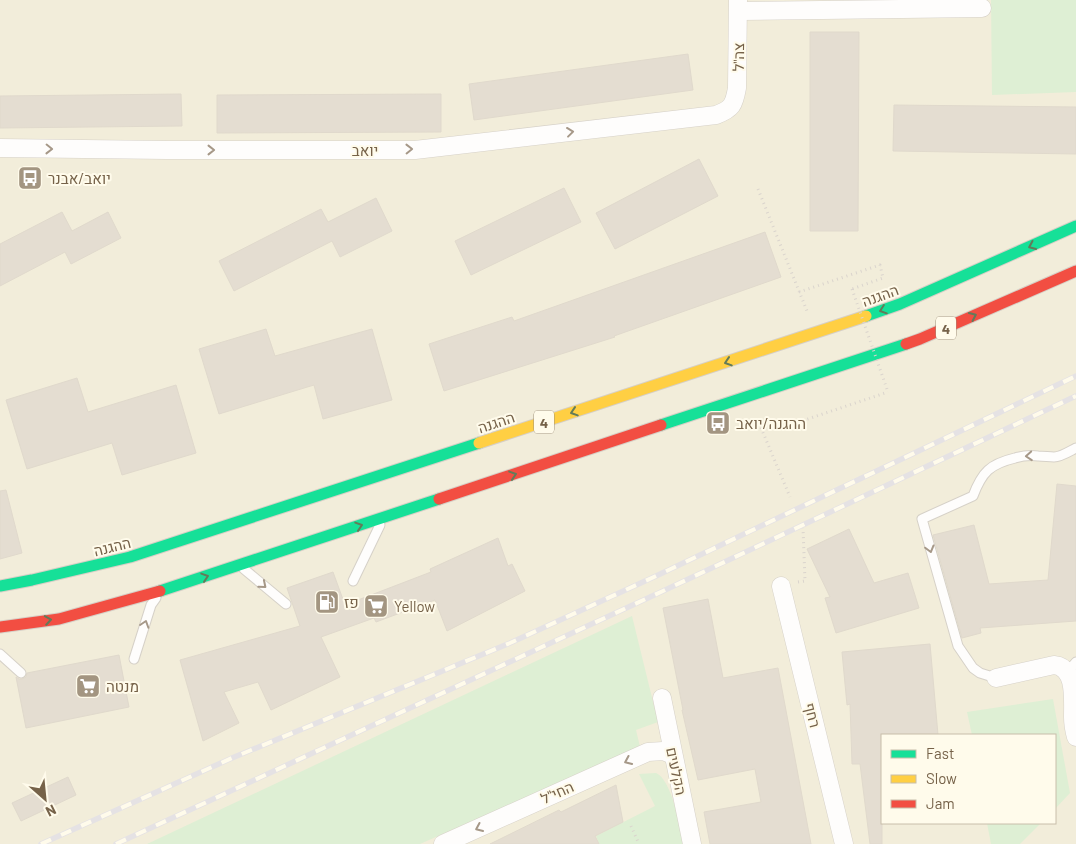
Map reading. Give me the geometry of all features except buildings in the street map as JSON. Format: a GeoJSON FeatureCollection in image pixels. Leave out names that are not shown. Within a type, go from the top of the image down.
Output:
{"type":"FeatureCollection","features":[{"type":"Feature","properties":{"kind":"highway","name":"ההגנה"},"geometry":{"type":"LineString","coordinates":[[0,586],[130,557],[809,335],[900,304],[1076,226]]}},
{"type":"Feature","properties":{"kind":"highway","name":"4"},"geometry":{"type":"LineString","coordinates":[[0,628],[59,619],[160,591],[920,340],[1076,271]]}},
{"type":"Feature","properties":{"kind":"street"},"geometry":{"type":"LineString","coordinates":[[739,6],[982,8]]}},
{"type":"Feature","properties":{"kind":"street","name":"צה\"ל"},"geometry":{"type":"LineString","coordinates":[[726,111],[732,107],[737,88],[739,6]]}},
{"type":"Feature","properties":{"kind":"street","name":"יואב"},"geometry":{"type":"LineString","coordinates":[[0,148],[415,150],[716,115],[726,111]]}},
{"type":"Feature","properties":{"kind":"street","name":"רחף"},"geometry":{"type":"LineString","coordinates":[[782,586],[844,844]]}},
{"type":"Feature","properties":{"kind":"street"},"geometry":{"type":"LineString","coordinates":[[996,678],[1054,665],[1072,666],[1075,692],[1073,728],[1076,736]]}},
{"type":"Feature","properties":{"kind":"street","name":"הקלעים"},"geometry":{"type":"LineString","coordinates":[[662,698],[692,844]]}},
{"type":"Feature","properties":{"kind":"street","name":"החי\"ל"},"geometry":{"type":"LineString","coordinates":[[443,844],[648,752],[663,751],[673,755]]}},
{"type":"Feature","properties":{"kind":"lane"},"geometry":{"type":"LineString","coordinates":[[996,678],[980,673],[973,668],[958,646],[922,519],[973,496],[982,477],[996,464],[1023,456],[1056,457],[1076,448]]}},
{"type":"Feature","properties":{"kind":"lane"},"geometry":{"type":"LineString","coordinates":[[353,581],[383,518]]}},
{"type":"Feature","properties":{"kind":"lane"},"geometry":{"type":"LineString","coordinates":[[240,565],[286,604]]}},
{"type":"Feature","properties":{"kind":"lane"},"geometry":{"type":"LineString","coordinates":[[134,659],[152,605],[160,591]]}},
{"type":"Feature","properties":{"kind":"lane"},"geometry":{"type":"LineString","coordinates":[[0,654],[21,673]]}},
{"type":"Feature","properties":{"kind":"path"},"geometry":{"type":"LineString","coordinates":[[758,188],[810,320]]}},
{"type":"Feature","properties":{"kind":"path"},"geometry":{"type":"LineString","coordinates":[[790,497],[759,423],[784,427],[888,392],[852,289],[883,278],[880,265],[800,292]]}},
{"type":"Feature","properties":{"kind":"path"},"geometry":{"type":"LineString","coordinates":[[782,586],[805,581],[802,528]]}},
{"type":"Feature","properties":{"kind":"path"},"geometry":{"type":"LineString","coordinates":[[631,826],[639,844]]}},
{"type":"Feature","properties":{"kind":"shaded area"},"geometry":{"type":"Polygon","coordinates":[[[0,0],[1076,0],[1076,844],[0,844],[0,0]]]}},
{"type":"Feature","properties":{"kind":"green space"},"geometry":{"type":"Polygon","coordinates":[[[991,0],[1076,0],[1076,92],[992,95],[991,0]]]}},
{"type":"Feature","properties":{"kind":"green space"},"geometry":{"type":"Polygon","coordinates":[[[632,616],[658,722],[636,730],[640,747],[420,844],[147,844],[632,616]]]}},
{"type":"Feature","properties":{"kind":"green space"},"geometry":{"type":"Polygon","coordinates":[[[1053,699],[1070,793],[1056,808],[1056,734],[972,734],[967,712],[1053,699]]]}},
{"type":"Feature","properties":{"kind":"green space"},"geometry":{"type":"Polygon","coordinates":[[[656,773],[662,777],[671,794],[684,844],[599,844],[596,836],[655,806],[639,774],[656,773]]]}},
{"type":"Feature","properties":{"kind":"green space"},"geometry":{"type":"Polygon","coordinates":[[[987,824],[1040,824],[1020,844],[991,844],[987,824]]]}},
{"type":"Feature","properties":{"kind":"railway"},"geometry":{"type":"LineString","coordinates":[[41,844],[232,758],[510,643],[656,576],[1076,376]]}},
{"type":"Feature","properties":{"kind":"railway"},"geometry":{"type":"LineString","coordinates":[[116,844],[663,591],[1076,396]]}},
{"type":"Feature","properties":{"kind":"traffic: fast"},"geometry":{"type":"LineString","coordinates":[[866,316],[900,304],[1076,226]]}},
{"type":"Feature","properties":{"kind":"traffic: fast"},"geometry":{"type":"LineString","coordinates":[[661,425],[906,344]]}},
{"type":"Feature","properties":{"kind":"traffic: fast"},"geometry":{"type":"LineString","coordinates":[[0,586],[130,557],[479,443]]}},
{"type":"Feature","properties":{"kind":"traffic: fast"},"geometry":{"type":"LineString","coordinates":[[160,591],[439,499]]}},
{"type":"Feature","properties":{"kind":"traffic: slow"},"geometry":{"type":"LineString","coordinates":[[479,443],[866,316]]}},
{"type":"Feature","properties":{"kind":"traffic: jam"},"geometry":{"type":"LineString","coordinates":[[906,344],[1076,271]]}},
{"type":"Feature","properties":{"kind":"traffic: jam"},"geometry":{"type":"LineString","coordinates":[[439,499],[661,425]]}},
{"type":"Feature","properties":{"kind":"traffic: jam"},"geometry":{"type":"LineString","coordinates":[[0,627],[59,619],[160,591]]}},
{"type":"Feature","properties":{"kind":"place","name":"יואב/אבנר"},"geometry":{"type":"Point","coordinates":[30,178]}},
{"type":"Feature","properties":{"kind":"place","name":"ההגנה/יואב"},"geometry":{"type":"Point","coordinates":[718,423]}},
{"type":"Feature","properties":{"kind":"place","name":"פז"},"geometry":{"type":"Point","coordinates":[327,602]}},
{"type":"Feature","properties":{"kind":"place","name":"Yellow"},"geometry":{"type":"Point","coordinates":[376,606]}},
{"type":"Feature","properties":{"kind":"place","name":"מנטה"},"geometry":{"type":"Point","coordinates":[88,686]}}]}
